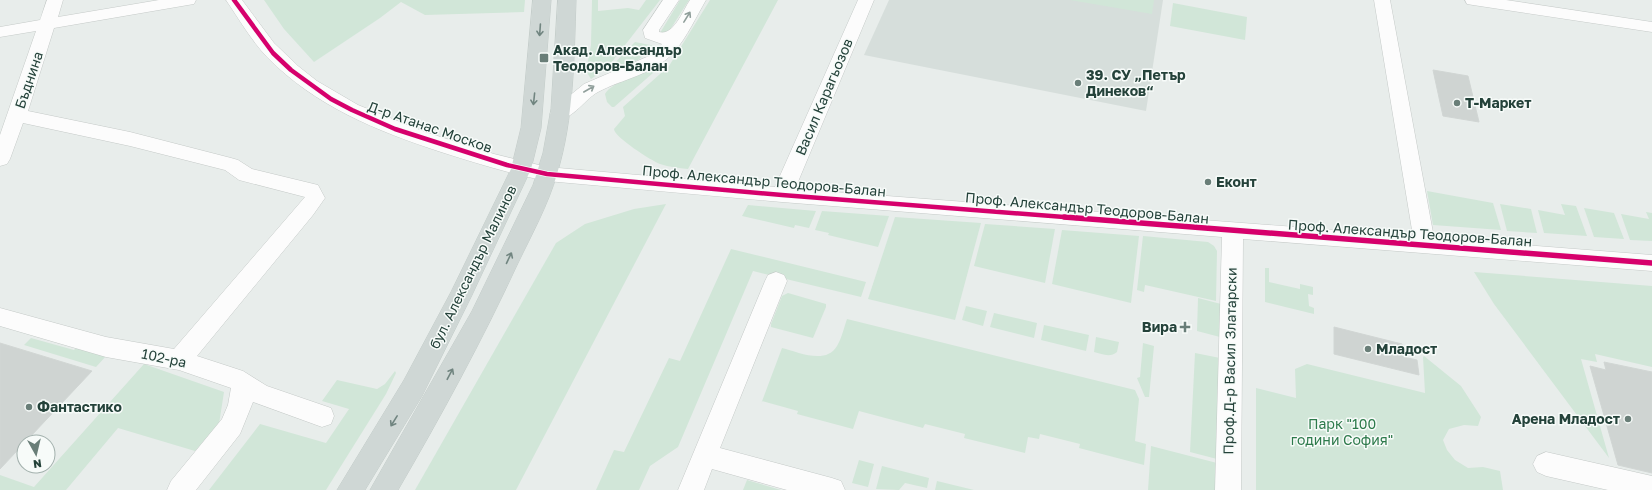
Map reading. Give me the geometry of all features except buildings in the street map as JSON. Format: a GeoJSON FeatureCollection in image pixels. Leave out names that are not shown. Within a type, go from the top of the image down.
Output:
{"type":"FeatureCollection","features":[{"type":"Feature","properties":{"kind":"main road","name":"бул. Александър Малинов"},"geometry":{"type":"LineString","coordinates":[[350,490],[413,388],[461,295],[521,169],[531,128],[542,0]]}},
{"type":"Feature","properties":{"kind":"main road","name":"бул. Александър Малинов"},"geometry":{"type":"LineString","coordinates":[[383,490],[432,409],[489,302],[528,219],[547,174],[559,114],[565,60],[567,0]]}},
{"type":"Feature","properties":{"kind":"street","name":"Бъднина"},"geometry":{"type":"LineString","coordinates":[[0,159],[42,43],[46,24],[55,0]]}},
{"type":"Feature","properties":{"kind":"street"},"geometry":{"type":"LineString","coordinates":[[0,32],[188,0]]}},
{"type":"Feature","properties":{"kind":"street","name":"Д-р Атанас Москов"},"geometry":{"type":"LineString","coordinates":[[234,0],[278,58],[317,89],[357,114],[387,127],[521,169]]}},
{"type":"Feature","properties":{"kind":"street"},"geometry":{"type":"LineString","coordinates":[[671,0],[651,30],[651,34],[655,37],[664,38],[677,34]]}},
{"type":"Feature","properties":{"kind":"street"},"geometry":{"type":"LineString","coordinates":[[559,114],[590,88],[655,60],[668,48],[698,0]]}},
{"type":"Feature","properties":{"kind":"street","name":"Васил Карагьозов"},"geometry":{"type":"LineString","coordinates":[[782,195],[818,108],[866,0]]}},
{"type":"Feature","properties":{"kind":"street"},"geometry":{"type":"LineString","coordinates":[[1382,0],[1425,246]]}},
{"type":"Feature","properties":{"kind":"street"},"geometry":{"type":"LineString","coordinates":[[1473,0],[1652,27]]}},
{"type":"Feature","properties":{"kind":"street"},"geometry":{"type":"LineString","coordinates":[[17,115],[130,139],[231,165],[246,175],[311,190],[315,198],[306,210],[179,360]]}},
{"type":"Feature","properties":{"kind":"street","name":"Проф. Александър Теодоров-Балан"},"geometry":{"type":"LineString","coordinates":[[521,169],[547,174],[782,195],[1233,232],[1652,263]]}},
{"type":"Feature","properties":{"kind":"street","name":"Проф.Д-р Васил Златарски"},"geometry":{"type":"LineString","coordinates":[[1228,490],[1233,232]]}},
{"type":"Feature","properties":{"kind":"street"},"geometry":{"type":"LineString","coordinates":[[691,490],[776,281]]}},
{"type":"Feature","properties":{"kind":"street","name":"102-ра"},"geometry":{"type":"LineString","coordinates":[[0,317],[106,347],[179,360],[235,378],[259,394],[322,416]]}},
{"type":"Feature","properties":{"kind":"street"},"geometry":{"type":"LineString","coordinates":[[180,490],[231,426],[240,405],[244,384]]}},
{"type":"Feature","properties":{"kind":"street"},"geometry":{"type":"LineString","coordinates":[[705,456],[832,490]]}},
{"type":"Feature","properties":{"kind":"street"},"geometry":{"type":"LineString","coordinates":[[1546,464],[1652,488]]}},
{"type":"Feature","properties":{"kind":"shaded area","name":"39. СУ „Петър Динеков“"},"geometry":{"type":"Polygon","coordinates":[[[889,0],[1163,0],[1146,111],[864,55],[889,0]]]}},
{"type":"Feature","properties":{"kind":"green space"},"geometry":{"type":"Polygon","coordinates":[[[264,0],[525,0],[524,12],[425,15],[401,2],[380,18],[314,62],[284,29],[264,0]]]}},
{"type":"Feature","properties":{"kind":"green space"},"geometry":{"type":"Polygon","coordinates":[[[592,0],[598,0],[598,11],[628,8],[639,10],[646,0],[660,0],[608,67],[591,79],[586,71],[591,45],[592,0]]]}},
{"type":"Feature","properties":{"kind":"green space"},"geometry":{"type":"Polygon","coordinates":[[[680,0],[689,0],[668,33],[660,33],[680,0]]]}},
{"type":"Feature","properties":{"kind":"green space"},"geometry":{"type":"Polygon","coordinates":[[[710,0],[778,0],[688,169],[663,165],[642,154],[620,137],[614,129],[625,116],[623,107],[669,66],[710,0]]]}},
{"type":"Feature","properties":{"kind":"green space"},"geometry":{"type":"Polygon","coordinates":[[[1070,0],[1154,0],[1152,14],[1070,0]]]}},
{"type":"Feature","properties":{"kind":"green space"},"geometry":{"type":"Polygon","coordinates":[[[1173,3],[1247,17],[1245,40],[1170,26],[1173,3]]]}},
{"type":"Feature","properties":{"kind":"green space"},"geometry":{"type":"Polygon","coordinates":[[[635,42],[655,46],[638,60],[605,73],[635,42]]]}},
{"type":"Feature","properties":{"kind":"green space"},"geometry":{"type":"Polygon","coordinates":[[[661,66],[614,107],[607,102],[605,94],[615,85],[661,66]]]}},
{"type":"Feature","properties":{"kind":"green space"},"geometry":{"type":"Polygon","coordinates":[[[1427,191],[1493,203],[1501,230],[1433,225],[1427,191]]]}},
{"type":"Feature","properties":{"kind":"green space"},"geometry":{"type":"Polygon","coordinates":[[[666,204],[516,490],[415,490],[556,243],[585,224],[634,209],[666,204]]]}},
{"type":"Feature","properties":{"kind":"green space"},"geometry":{"type":"Polygon","coordinates":[[[1500,204],[1531,209],[1537,233],[1507,231],[1500,204]]]}},
{"type":"Feature","properties":{"kind":"green space"},"geometry":{"type":"Polygon","coordinates":[[[1561,204],[1576,206],[1587,236],[1544,233],[1538,210],[1565,215],[1561,204]]]}},
{"type":"Feature","properties":{"kind":"green space"},"geometry":{"type":"Polygon","coordinates":[[[748,205],[816,211],[809,228],[795,225],[794,228],[742,216],[748,205]]]}},
{"type":"Feature","properties":{"kind":"green space"},"geometry":{"type":"Polygon","coordinates":[[[1584,208],[1614,213],[1624,239],[1594,237],[1584,208]]]}},
{"type":"Feature","properties":{"kind":"green space"},"geometry":{"type":"Polygon","coordinates":[[[822,211],[889,216],[878,247],[828,235],[829,233],[815,230],[822,211]]]}},
{"type":"Feature","properties":{"kind":"green space"},"geometry":{"type":"Polygon","coordinates":[[[1646,212],[1652,213],[1652,241],[1630,240],[1621,214],[1649,219],[1646,212]]]}},
{"type":"Feature","properties":{"kind":"green space"},"geometry":{"type":"Polygon","coordinates":[[[895,217],[981,223],[955,320],[868,299],[895,217]]]}},
{"type":"Feature","properties":{"kind":"green space"},"geometry":{"type":"Polygon","coordinates":[[[985,224],[1055,229],[1045,283],[974,266],[985,224]]]}},
{"type":"Feature","properties":{"kind":"green space"},"geometry":{"type":"Polygon","coordinates":[[[1062,230],[1139,236],[1131,303],[1052,284],[1062,230]]]}},
{"type":"Feature","properties":{"kind":"green space"},"geometry":{"type":"Polygon","coordinates":[[[1143,236],[1208,242],[1214,246],[1217,251],[1216,301],[1145,285],[1144,292],[1137,290],[1143,236]]]}},
{"type":"Feature","properties":{"kind":"green space"},"geometry":{"type":"Polygon","coordinates":[[[731,249],[866,282],[861,297],[753,271],[678,447],[650,466],[639,490],[596,490],[614,450],[624,452],[669,358],[680,361],[731,249]]]}},
{"type":"Feature","properties":{"kind":"green space"},"geometry":{"type":"Polygon","coordinates":[[[1265,268],[1269,268],[1269,282],[1300,289],[1300,284],[1313,287],[1313,295],[1308,294],[1309,306],[1314,308],[1314,314],[1265,302],[1265,268]]]}},
{"type":"Feature","properties":{"kind":"green space"},"geometry":{"type":"Polygon","coordinates":[[[1474,272],[1652,286],[1652,367],[1595,354],[1597,362],[1581,359],[1609,458],[1494,304],[1474,272]]]}},
{"type":"Feature","properties":{"kind":"green space"},"geometry":{"type":"Polygon","coordinates":[[[788,293],[826,304],[813,338],[771,327],[782,296],[788,293]]]}},
{"type":"Feature","properties":{"kind":"green space"},"geometry":{"type":"Polygon","coordinates":[[[1198,298],[1221,304],[1220,337],[1197,331],[1198,298]]]}},
{"type":"Feature","properties":{"kind":"green space"},"geometry":{"type":"Polygon","coordinates":[[[966,306],[987,311],[983,326],[962,320],[966,306]]]}},
{"type":"Feature","properties":{"kind":"green space"},"geometry":{"type":"Polygon","coordinates":[[[994,313],[1037,323],[1034,338],[990,327],[994,313]]]}},
{"type":"Feature","properties":{"kind":"green space"},"geometry":{"type":"Polygon","coordinates":[[[847,319],[1135,390],[1139,399],[1135,441],[1146,444],[1144,465],[1079,448],[1080,444],[1040,434],[1039,439],[1028,437],[1025,453],[964,438],[965,434],[925,424],[923,428],[859,411],[853,429],[797,414],[798,411],[762,401],[782,348],[811,356],[826,355],[832,352],[837,346],[842,336],[847,319]]]}},
{"type":"Feature","properties":{"kind":"green space"},"geometry":{"type":"Polygon","coordinates":[[[1044,325],[1089,335],[1086,351],[1041,340],[1044,325]]]}},
{"type":"Feature","properties":{"kind":"green space"},"geometry":{"type":"Polygon","coordinates":[[[1096,337],[1119,342],[1117,352],[1109,355],[1094,352],[1096,337]]]}},
{"type":"Feature","properties":{"kind":"green space"},"geometry":{"type":"Polygon","coordinates":[[[31,338],[74,350],[78,346],[107,355],[96,367],[24,345],[31,338]]]}},
{"type":"Feature","properties":{"kind":"green space"},"geometry":{"type":"Polygon","coordinates":[[[1143,343],[1154,346],[1149,397],[1145,397],[1137,378],[1140,377],[1143,343]]]}},
{"type":"Feature","properties":{"kind":"green space"},"geometry":{"type":"Polygon","coordinates":[[[1195,353],[1220,358],[1217,459],[1190,452],[1195,353]]]}},
{"type":"Feature","properties":{"kind":"green space","name":"Парк \"100 години София\""},"geometry":{"type":"Polygon","coordinates":[[[1424,356],[1461,386],[1481,417],[1478,426],[1464,425],[1449,429],[1443,440],[1447,450],[1455,460],[1468,468],[1483,467],[1500,471],[1503,490],[1256,490],[1256,388],[1296,398],[1295,369],[1307,364],[1425,393],[1424,356]]]}},
{"type":"Feature","properties":{"kind":"green space"},"geometry":{"type":"Polygon","coordinates":[[[144,364],[224,392],[219,424],[195,451],[118,428],[66,490],[0,490],[0,475],[34,487],[46,474],[56,474],[56,462],[144,364]]]}},
{"type":"Feature","properties":{"kind":"green space"},"geometry":{"type":"Polygon","coordinates":[[[395,371],[396,373],[386,394],[326,490],[209,490],[260,424],[326,443],[349,409],[322,401],[337,380],[377,389],[385,384],[395,371]]]}},
{"type":"Feature","properties":{"kind":"green space"},"geometry":{"type":"Polygon","coordinates":[[[1151,446],[1217,463],[1216,490],[1148,490],[1151,446]]]}},
{"type":"Feature","properties":{"kind":"green space"},"geometry":{"type":"Polygon","coordinates":[[[859,460],[874,464],[868,487],[852,483],[859,460]]]}},
{"type":"Feature","properties":{"kind":"green space"},"geometry":{"type":"Polygon","coordinates":[[[882,466],[929,478],[927,488],[905,483],[899,490],[876,489],[882,466]]]}},
{"type":"Feature","properties":{"kind":"green space"},"geometry":{"type":"Polygon","coordinates":[[[747,480],[781,490],[743,490],[747,480]]]}},
{"type":"Feature","properties":{"kind":"green space"},"geometry":{"type":"Polygon","coordinates":[[[937,481],[974,490],[935,490],[937,481]]]}},
{"type":"Feature","properties":{"kind":"cycle path"},"geometry":{"type":"LineString","coordinates":[[234,0],[257,34],[273,53],[311,86],[331,99],[373,120],[418,137],[494,161],[547,174],[782,195],[1652,263]]}},
{"type":"Feature","properties":{"kind":"place","name":"Акад. Александър Теодоров-Балан"},"geometry":{"type":"Point","coordinates":[544,58]}},
{"type":"Feature","properties":{"kind":"place","name":"39. СУ „Петър Динеков“"},"geometry":{"type":"Point","coordinates":[1078,83]}},
{"type":"Feature","properties":{"kind":"place","name":"Т-Маркет"},"geometry":{"type":"Point","coordinates":[1457,103]}},
{"type":"Feature","properties":{"kind":"place","name":"Еконт"},"geometry":{"type":"Point","coordinates":[1208,182]}},
{"type":"Feature","properties":{"kind":"place","name":"Вира"},"geometry":{"type":"Point","coordinates":[1185,327]}},
{"type":"Feature","properties":{"kind":"place","name":"Младост"},"geometry":{"type":"Point","coordinates":[1368,349]}},
{"type":"Feature","properties":{"kind":"place","name":"Фантастико"},"geometry":{"type":"Point","coordinates":[29,407]}},
{"type":"Feature","properties":{"kind":"place","name":"Арена Младост"},"geometry":{"type":"Point","coordinates":[1628,419]}}]}
